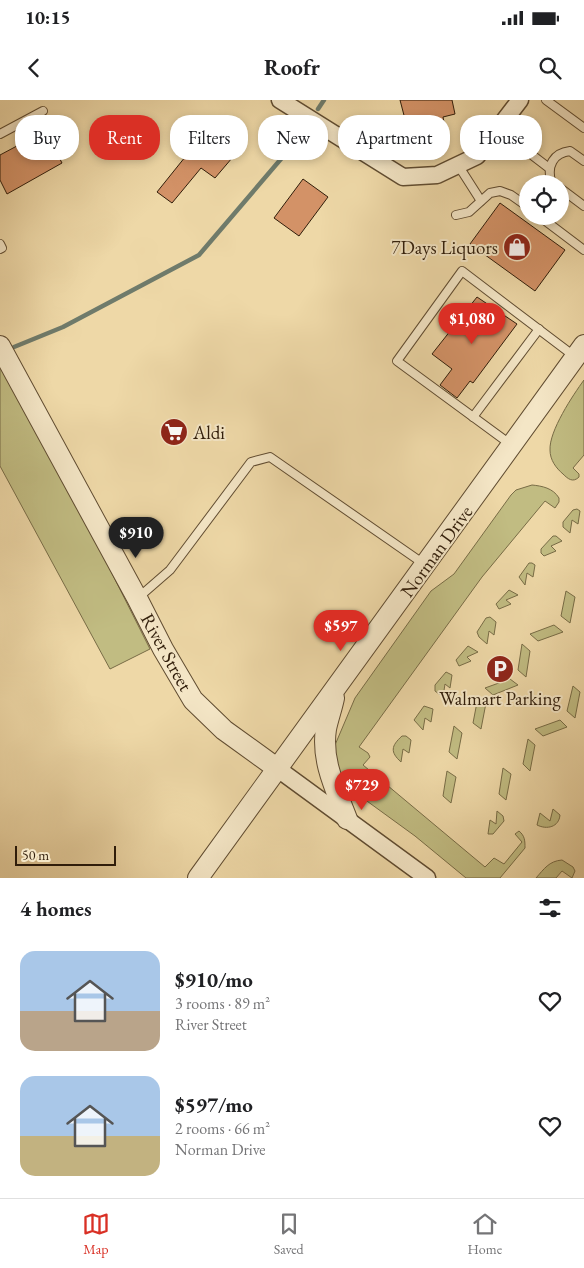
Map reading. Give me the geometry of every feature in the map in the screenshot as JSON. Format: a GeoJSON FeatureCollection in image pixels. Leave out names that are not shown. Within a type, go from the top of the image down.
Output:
{"type":"FeatureCollection","features":[{"type":"Feature","properties":{"kind":"street"},"geometry":{"type":"LineString","coordinates":[[280,100],[403,177],[438,175],[469,160]]}},
{"type":"Feature","properties":{"kind":"street"},"geometry":{"type":"LineString","coordinates":[[509,115],[520,100]]}},
{"type":"Feature","properties":{"kind":"street","name":"River Street"},"geometry":{"type":"LineString","coordinates":[[0,346],[192,700],[224,730],[426,878]]}},
{"type":"Feature","properties":{"kind":"street","name":"Norman Drive"},"geometry":{"type":"LineString","coordinates":[[198,878],[580,351]]}},
{"type":"Feature","properties":{"kind":"street"},"geometry":{"type":"LineString","coordinates":[[337,687],[326,729],[325,752],[330,776],[347,819]]}},
{"type":"Feature","properties":{"kind":"lane"},"geometry":{"type":"LineString","coordinates":[[546,100],[584,128]]}},
{"type":"Feature","properties":{"kind":"lane"},"geometry":{"type":"LineString","coordinates":[[0,134],[43,111]]}},
{"type":"Feature","properties":{"kind":"lane"},"geometry":{"type":"LineString","coordinates":[[550,175],[549,168],[552,160],[564,152],[570,151],[584,161]]}},
{"type":"Feature","properties":{"kind":"lane"},"geometry":{"type":"LineString","coordinates":[[539,160],[549,168]]}},
{"type":"Feature","properties":{"kind":"lane"},"geometry":{"type":"LineString","coordinates":[[458,165],[482,201]]}},
{"type":"Feature","properties":{"kind":"lane"},"geometry":{"type":"LineString","coordinates":[[456,215],[469,212],[490,193],[500,191],[519,201]]}},
{"type":"Feature","properties":{"kind":"lane"},"geometry":{"type":"LineString","coordinates":[[569,195],[584,206]]}},
{"type":"Feature","properties":{"kind":"lane"},"geometry":{"type":"LineString","coordinates":[[551,225],[584,250]]}},
{"type":"Feature","properties":{"kind":"lane"},"geometry":{"type":"LineString","coordinates":[[0,244],[2,248],[0,249]]}},
{"type":"Feature","properties":{"kind":"lane"},"geometry":{"type":"LineString","coordinates":[[512,446],[397,361],[462,271],[539,329],[580,351]]}},
{"type":"Feature","properties":{"kind":"lane"},"geometry":{"type":"LineString","coordinates":[[473,417],[539,329]]}},
{"type":"Feature","properties":{"kind":"lane"},"geometry":{"type":"LineString","coordinates":[[137,598],[170,570],[251,462],[270,457],[426,565]]}},
{"type":"Feature","properties":{"kind":"shaded area"},"geometry":{"type":"Polygon","coordinates":[[[0,358],[57,464],[150,649],[110,669],[0,466],[0,358]]]}},
{"type":"Feature","properties":{"kind":"shaded area"},"geometry":{"type":"Polygon","coordinates":[[[584,380],[584,455],[573,468],[579,474],[579,477],[573,480],[569,479],[558,469],[551,457],[550,450],[557,423],[584,380]]]}},
{"type":"Feature","properties":{"kind":"shaded area"},"geometry":{"type":"Polygon","coordinates":[[[532,485],[550,490],[557,495],[559,502],[555,508],[545,501],[482,577],[359,747],[368,753],[370,757],[363,765],[485,867],[494,858],[504,864],[522,842],[515,834],[519,831],[521,833],[525,848],[500,878],[466,878],[415,836],[349,788],[337,770],[335,745],[355,698],[431,591],[454,574],[511,495],[516,490],[532,485]]]}},
{"type":"Feature","properties":{"kind":"shaded area"},"geometry":{"type":"Polygon","coordinates":[[[577,509],[580,511],[578,524],[572,520],[570,533],[563,527],[563,522],[573,510],[577,509]]]}},
{"type":"Feature","properties":{"kind":"shaded area"},"geometry":{"type":"Polygon","coordinates":[[[553,536],[562,541],[551,546],[556,551],[544,556],[541,553],[541,549],[553,536]]]}},
{"type":"Feature","properties":{"kind":"shaded area"},"geometry":{"type":"Polygon","coordinates":[[[529,563],[535,565],[533,577],[527,573],[525,585],[519,577],[529,563]]]}},
{"type":"Feature","properties":{"kind":"shaded area"},"geometry":{"type":"Polygon","coordinates":[[[509,590],[518,595],[506,600],[511,604],[499,609],[496,604],[509,590]]]}},
{"type":"Feature","properties":{"kind":"shaded area"},"geometry":{"type":"Polygon","coordinates":[[[566,591],[575,597],[570,623],[561,616],[566,591]]]}},
{"type":"Feature","properties":{"kind":"shaded area"},"geometry":{"type":"Polygon","coordinates":[[[490,617],[496,622],[494,635],[489,631],[487,644],[479,637],[477,632],[486,618],[490,617]]]}},
{"type":"Feature","properties":{"kind":"shaded area"},"geometry":{"type":"Polygon","coordinates":[[[554,625],[563,632],[538,641],[530,634],[554,625]]]}},
{"type":"Feature","properties":{"kind":"shaded area"},"geometry":{"type":"Polygon","coordinates":[[[522,644],[530,651],[526,677],[518,670],[522,644]]]}},
{"type":"Feature","properties":{"kind":"shaded area"},"geometry":{"type":"Polygon","coordinates":[[[468,646],[478,652],[467,657],[471,661],[459,666],[456,660],[468,646]]]}},
{"type":"Feature","properties":{"kind":"shaded area"},"geometry":{"type":"Polygon","coordinates":[[[446,672],[452,675],[450,688],[445,684],[443,697],[435,691],[435,685],[446,672]]]}},
{"type":"Feature","properties":{"kind":"shaded area"},"geometry":{"type":"Polygon","coordinates":[[[510,679],[518,685],[493,695],[485,688],[510,679]]]}},
{"type":"Feature","properties":{"kind":"shaded area"},"geometry":{"type":"Polygon","coordinates":[[[573,686],[580,692],[575,718],[567,711],[573,686]]]}},
{"type":"Feature","properties":{"kind":"shaded area"},"geometry":{"type":"Polygon","coordinates":[[[478,697],[486,703],[481,729],[473,723],[478,697]]]}},
{"type":"Feature","properties":{"kind":"shaded area"},"geometry":{"type":"Polygon","coordinates":[[[424,706],[433,709],[431,722],[425,718],[423,730],[414,720],[424,706]]]}},
{"type":"Feature","properties":{"kind":"shaded area"},"geometry":{"type":"Polygon","coordinates":[[[560,720],[567,727],[543,736],[535,729],[560,720]]]}},
{"type":"Feature","properties":{"kind":"shaded area"},"geometry":{"type":"Polygon","coordinates":[[[454,726],[462,733],[457,759],[449,752],[454,726]]]}},
{"type":"Feature","properties":{"kind":"shaded area"},"geometry":{"type":"Polygon","coordinates":[[[402,736],[406,736],[411,740],[409,753],[403,749],[401,762],[393,749],[402,736]]]}},
{"type":"Feature","properties":{"kind":"shaded area"},"geometry":{"type":"Polygon","coordinates":[[[528,739],[535,745],[530,771],[523,764],[528,739]]]}},
{"type":"Feature","properties":{"kind":"shaded area"},"geometry":{"type":"Polygon","coordinates":[[[503,768],[511,774],[506,800],[499,794],[503,768]]]}},
{"type":"Feature","properties":{"kind":"shaded area"},"geometry":{"type":"Polygon","coordinates":[[[447,771],[456,777],[451,803],[443,796],[447,771]]]}},
{"type":"Feature","properties":{"kind":"shaded area"},"geometry":{"type":"Polygon","coordinates":[[[553,809],[560,815],[555,825],[545,827],[537,825],[540,813],[550,821],[553,809]]]}},
{"type":"Feature","properties":{"kind":"shaded area"},"geometry":{"type":"Polygon","coordinates":[[[497,811],[503,816],[504,821],[493,834],[488,834],[490,820],[496,824],[497,811]]]}},
{"type":"Feature","properties":{"kind":"shaded area"},"geometry":{"type":"Polygon","coordinates":[[[562,860],[573,867],[575,871],[572,878],[562,871],[556,878],[536,878],[550,864],[562,860]]]}},
{"type":"Feature","properties":{"kind":"building"},"geometry":{"type":"Polygon","coordinates":[[[400,100],[452,100],[455,114],[450,115],[404,115],[400,100]]]}},
{"type":"Feature","properties":{"kind":"building"},"geometry":{"type":"Polygon","coordinates":[[[15,147],[15,160],[60,160],[62,163],[7,194],[0,180],[0,155],[15,147]]]}},
{"type":"Feature","properties":{"kind":"building"},"geometry":{"type":"Polygon","coordinates":[[[183,160],[230,160],[215,178],[201,168],[172,203],[157,192],[183,160]]]}},
{"type":"Feature","properties":{"kind":"building"},"geometry":{"type":"Polygon","coordinates":[[[303,179],[328,197],[299,236],[274,218],[303,179]]]}},
{"type":"Feature","properties":{"kind":"building","name":"7Days Liquors"},"geometry":{"type":"Polygon","coordinates":[[[500,203],[519,217],[519,225],[530,225],[565,250],[535,291],[470,244],[500,203]]]}},
{"type":"Feature","properties":{"kind":"building"},"geometry":{"type":"Polygon","coordinates":[[[477,297],[517,324],[473,383],[470,381],[457,398],[440,385],[452,369],[432,354],[477,297]]]}},
{"type":"Feature","properties":{"kind":"waterway"},"geometry":{"type":"LineString","coordinates":[[318,109],[324,100]]}},
{"type":"Feature","properties":{"kind":"waterway"},"geometry":{"type":"LineString","coordinates":[[14,347],[63,327],[199,255],[280,160]]}},
{"type":"Feature","properties":{"kind":"place","name":"7Days Liquors"},"geometry":{"type":"Point","coordinates":[517,247]}},
{"type":"Feature","properties":{"kind":"place","name":"Aldi"},"geometry":{"type":"Point","coordinates":[174,432]}},
{"type":"Feature","properties":{"kind":"place","name":"Walmart Parking"},"geometry":{"type":"Point","coordinates":[500,669]}}]}
